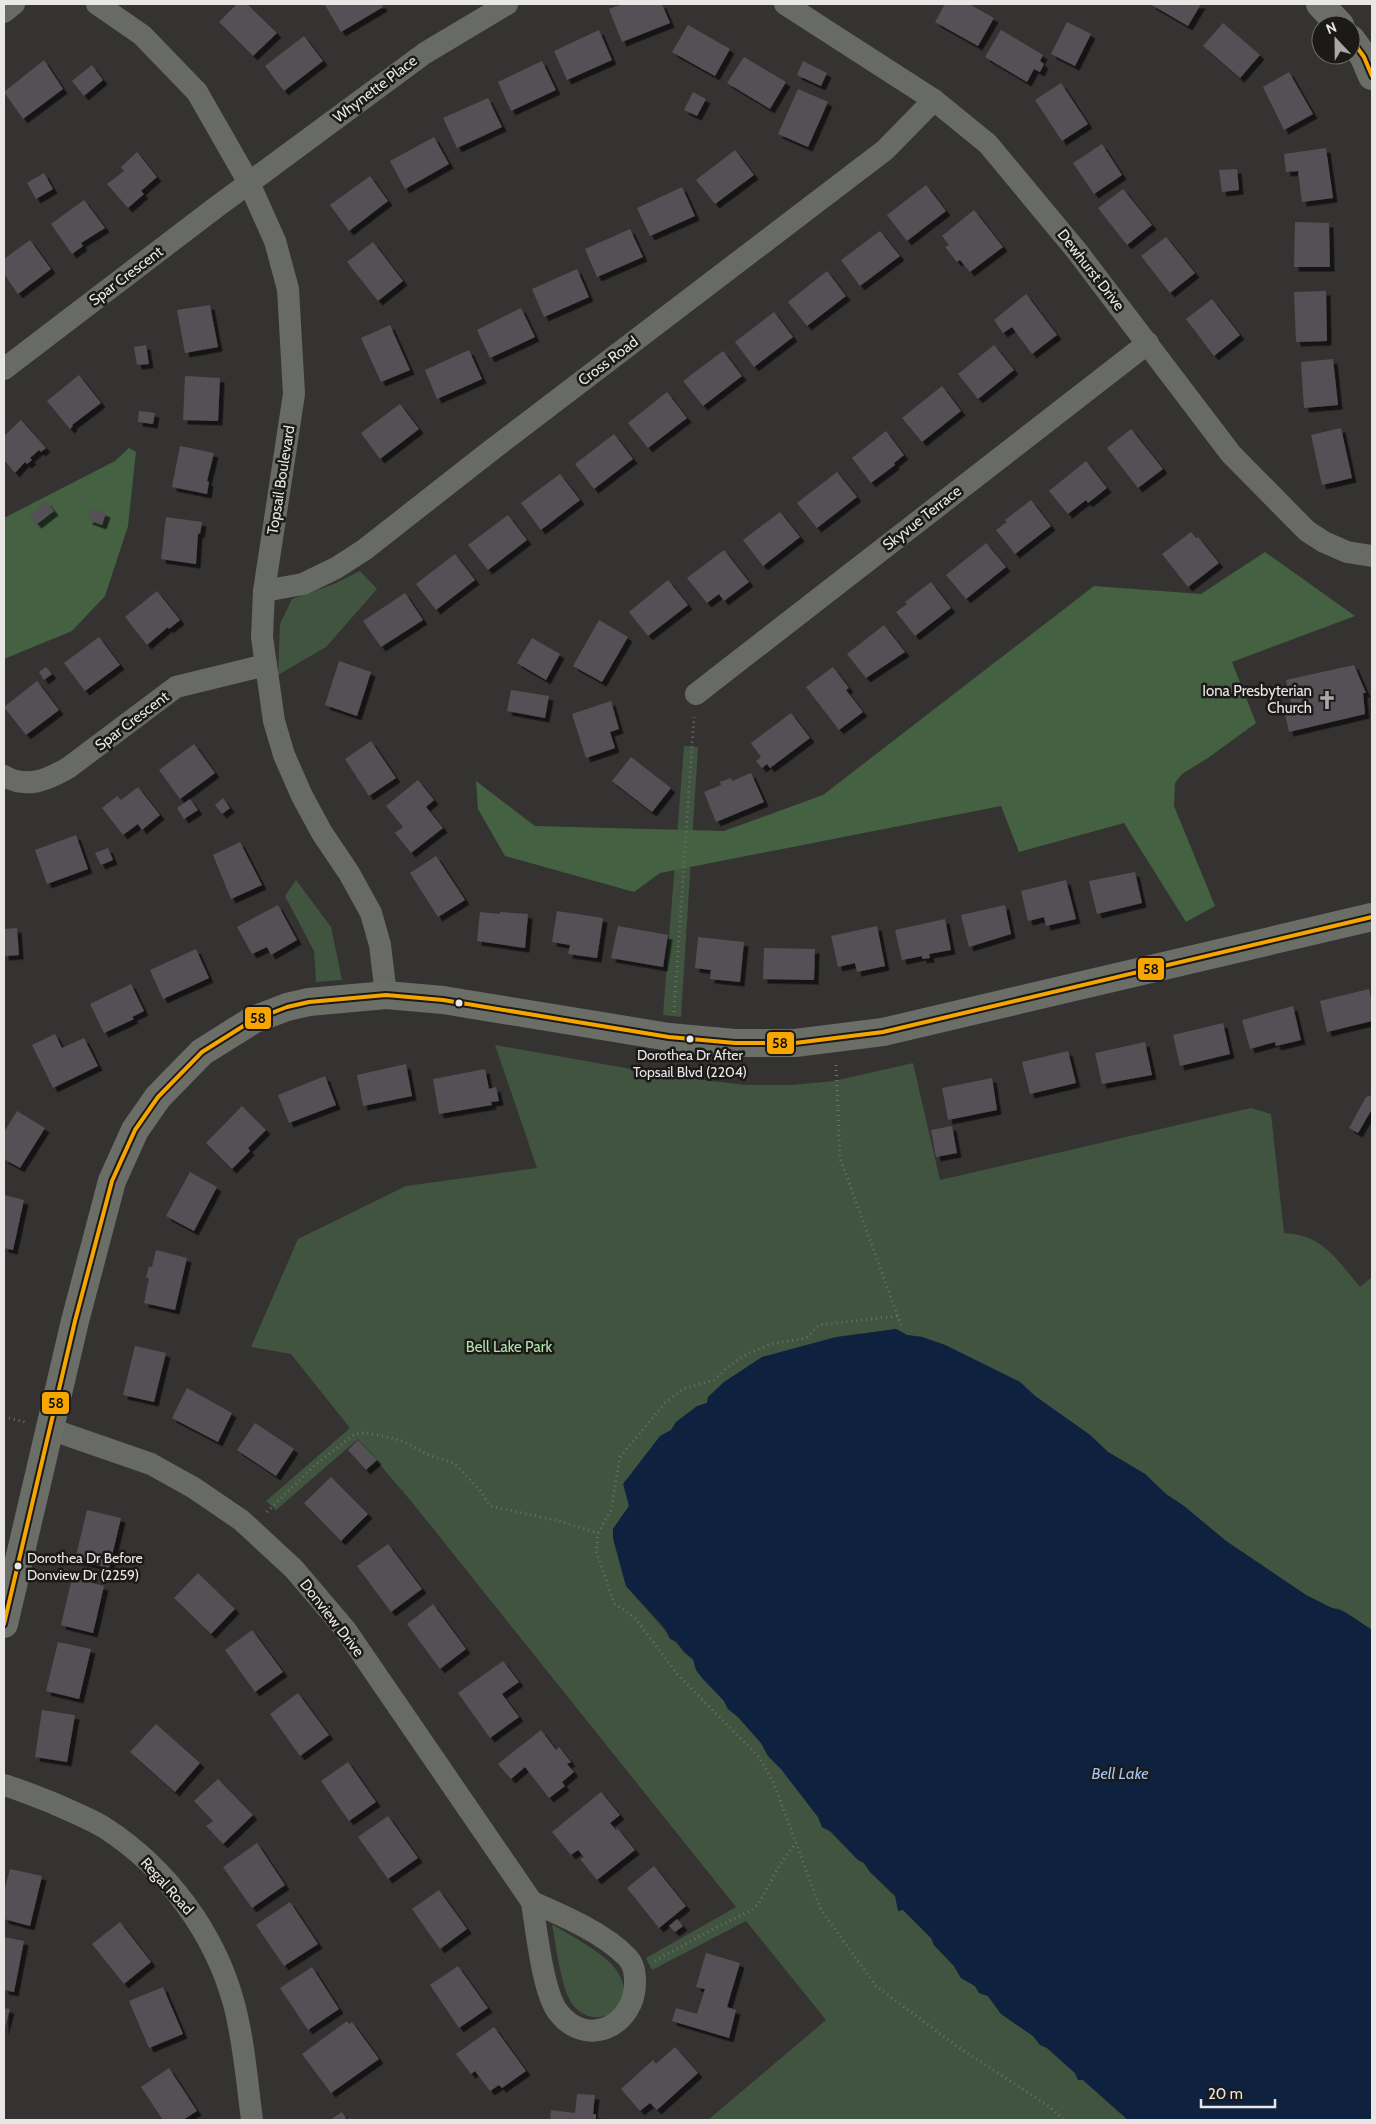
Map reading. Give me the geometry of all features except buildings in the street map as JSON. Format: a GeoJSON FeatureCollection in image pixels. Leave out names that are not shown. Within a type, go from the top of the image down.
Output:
{"type":"FeatureCollection","features":[{"type":"Feature","properties":{"kind":"street"},"geometry":{"type":"LineString","coordinates":[[4,12],[14,4]]}},
{"type":"Feature","properties":{"kind":"street","name":"Topsail Boulevard"},"geometry":{"type":"LineString","coordinates":[[97,4],[142,35],[197,92],[249,183],[275,241],[288,289],[294,394],[264,591],[262,637],[274,722],[284,755],[302,796],[322,833],[372,913],[380,945],[386,995]]}},
{"type":"Feature","properties":{"kind":"street","name":"Whynette Place"},"geometry":{"type":"LineString","coordinates":[[249,183],[425,52],[507,4]]}},
{"type":"Feature","properties":{"kind":"street","name":"Dewhurst Drive"},"geometry":{"type":"LineString","coordinates":[[785,4],[934,100],[976,132],[994,150],[1076,250],[1231,454],[1295,520],[1324,542],[1356,555],[1372,556]]}},
{"type":"Feature","properties":{"kind":"street"},"geometry":{"type":"LineString","coordinates":[[1320,4],[1330,15]]}},
{"type":"Feature","properties":{"kind":"street"},"geometry":{"type":"LineString","coordinates":[[1361,53],[1372,76]]}},
{"type":"Feature","properties":{"kind":"street","name":"Cross Road"},"geometry":{"type":"LineString","coordinates":[[264,591],[303,584],[336,568],[364,550],[489,452],[885,150],[934,100]]}},
{"type":"Feature","properties":{"kind":"street","name":"Spar Crescent"},"geometry":{"type":"LineString","coordinates":[[4,369],[249,183]]}},
{"type":"Feature","properties":{"kind":"street","name":"Skyvue Terrace"},"geometry":{"type":"LineString","coordinates":[[696,694],[1148,343]]}},
{"type":"Feature","properties":{"kind":"street","name":"Spar Crescent"},"geometry":{"type":"LineString","coordinates":[[4,776],[13,781],[34,783],[50,778],[68,768],[176,688],[266,665]]}},
{"type":"Feature","properties":{"kind":"street"},"geometry":{"type":"LineString","coordinates":[[4,1624],[75,1321],[112,1181],[135,1130],[158,1097],[202,1052],[253,1020],[287,1007],[309,1002],[386,995],[443,1000],[669,1037],[735,1043],[795,1043],[883,1032],[1372,916]]}},
{"type":"Feature","properties":{"kind":"street","name":"Donview Drive"},"geometry":{"type":"LineString","coordinates":[[50,1429],[151,1464],[194,1488],[241,1520],[294,1569],[344,1629],[532,1902],[537,1940],[550,1997],[558,2013],[584,2030],[596,2030],[612,2026],[621,2021],[630,2008],[635,1992],[635,1973]]}},
{"type":"Feature","properties":{"kind":"street","name":"Regal Road"},"geometry":{"type":"LineString","coordinates":[[4,1785],[19,1789],[65,1808],[104,1828],[155,1868],[190,1910],[216,1955],[234,2005],[252,2120]]}},
{"type":"Feature","properties":{"kind":"street"},"geometry":{"type":"LineString","coordinates":[[532,1902],[560,1915],[610,1943],[628,1958],[635,1973]]}},
{"type":"Feature","properties":{"kind":"path"},"geometry":{"type":"LineString","coordinates":[[673,1018],[696,694]]}},
{"type":"Feature","properties":{"kind":"path"},"geometry":{"type":"LineString","coordinates":[[834,1039],[840,1158],[900,1325]]}},
{"type":"Feature","properties":{"kind":"path"},"geometry":{"type":"LineString","coordinates":[[897,1316],[819,1325],[806,1338],[772,1344],[749,1353],[714,1380],[683,1389],[665,1403],[620,1456],[611,1510],[598,1533],[596,1551],[614,1603],[635,1618],[678,1676],[759,1757],[774,1784],[821,1910],[876,1986],[958,2047],[1050,2107],[1064,2120]]}},
{"type":"Feature","properties":{"kind":"path"},"geometry":{"type":"LineString","coordinates":[[250,1528],[315,1465],[355,1434],[368,1433],[400,1440],[431,1456],[454,1464],[480,1490],[490,1506],[559,1521],[598,1533]]}},
{"type":"Feature","properties":{"kind":"path"},"geometry":{"type":"LineString","coordinates":[[635,1973],[713,1929],[752,1910],[759,1903],[781,1863],[795,1844]]}},
{"type":"Feature","properties":{"kind":"green space"},"geometry":{"type":"Polygon","coordinates":[[[129,448],[136,452],[128,526],[105,596],[72,631],[4,659],[4,518],[115,461],[129,448]]]}},
{"type":"Feature","properties":{"kind":"green space"},"geometry":{"type":"Polygon","coordinates":[[[1265,552],[1355,616],[1232,662],[1256,723],[1208,758],[1182,774],[1175,783],[1174,806],[1215,906],[1186,922],[1124,823],[1019,852],[1001,806],[660,873],[634,892],[505,856],[478,809],[476,781],[535,826],[724,831],[823,795],[1094,586],[1201,594],[1265,552]]]}},
{"type":"Feature","properties":{"kind":"green space"},"geometry":{"type":"Polygon","coordinates":[[[360,571],[377,589],[326,647],[278,675],[280,624],[292,599],[334,584],[360,571]]]}},
{"type":"Feature","properties":{"kind":"green space"},"geometry":{"type":"Polygon","coordinates":[[[684,746],[698,747],[681,1017],[663,1015],[684,746]]]}},
{"type":"Feature","properties":{"kind":"green space"},"geometry":{"type":"Polygon","coordinates":[[[296,880],[331,927],[342,980],[316,982],[314,951],[285,896],[296,880]]]}},
{"type":"Feature","properties":{"kind":"green space","name":"Bell Lake Park"},"geometry":{"type":"Polygon","coordinates":[[[495,1045],[671,1076],[745,1085],[791,1085],[834,1081],[913,1063],[940,1180],[1251,1108],[1271,1114],[1284,1233],[1309,1238],[1328,1250],[1360,1287],[1372,1277],[1372,1630],[1340,1609],[1332,1608],[1306,1595],[1226,1541],[1184,1506],[1166,1494],[1145,1474],[1108,1452],[1090,1435],[1035,1396],[1020,1382],[945,1345],[922,1337],[907,1335],[896,1329],[881,1331],[708,1402],[624,1482],[629,1506],[613,1529],[613,1538],[626,1586],[693,1660],[696,1669],[724,1701],[728,1709],[738,1717],[761,1743],[768,1756],[781,1769],[818,1817],[822,1827],[830,1831],[858,1860],[864,1863],[870,1872],[895,1896],[903,1910],[931,1938],[934,1945],[954,1966],[961,1978],[975,1986],[979,1993],[988,1996],[1001,2014],[1033,2036],[1040,2045],[1047,2048],[1128,2120],[708,2120],[826,2020],[746,1921],[652,1970],[646,1958],[736,1907],[411,1501],[358,1439],[276,1510],[266,1501],[350,1428],[291,1354],[251,1347],[298,1239],[406,1186],[537,1168],[495,1045]]]}},
{"type":"Feature","properties":{"kind":"green space"},"geometry":{"type":"Polygon","coordinates":[[[552,1924],[596,1951],[617,1971],[623,1984],[623,1996],[620,2005],[613,2012],[593,2017],[582,2013],[573,2005],[562,1978],[552,1924]]]}},
{"type":"Feature","properties":{"kind":"water","name":"Bell Lake"},"geometry":{"type":"Polygon","coordinates":[[[896,1329],[907,1335],[922,1337],[945,1345],[1020,1382],[1035,1396],[1090,1435],[1108,1452],[1145,1474],[1166,1494],[1184,1506],[1226,1541],[1306,1595],[1332,1608],[1345,1612],[1372,1630],[1372,2120],[1128,2120],[1083,2080],[1078,2080],[1075,2073],[1047,2048],[1040,2045],[1033,2036],[1001,2014],[988,1996],[979,1993],[975,1986],[961,1978],[954,1966],[934,1945],[931,1938],[903,1910],[898,1911],[895,1896],[870,1872],[864,1863],[858,1860],[830,1831],[822,1827],[818,1817],[781,1769],[768,1756],[761,1743],[738,1717],[728,1709],[724,1701],[702,1678],[696,1670],[693,1659],[684,1652],[677,1642],[670,1639],[664,1627],[626,1586],[613,1538],[613,1529],[629,1506],[623,1484],[660,1436],[671,1430],[676,1422],[697,1406],[707,1403],[708,1397],[724,1382],[762,1357],[836,1337],[896,1329]]]}},
{"type":"Feature","properties":{"kind":"transit line","name":"58"},"geometry":{"type":"LineString","coordinates":[[1361,53],[1372,76]]}},
{"type":"Feature","properties":{"kind":"transit line","name":"58"},"geometry":{"type":"LineString","coordinates":[[4,1624],[75,1321],[112,1181],[135,1130],[158,1097],[202,1052],[253,1020],[287,1007],[309,1002],[386,995],[443,1000],[669,1037],[735,1043],[795,1043],[883,1032],[1372,917]]}},
{"type":"Feature","properties":{"kind":"place","name":"Iona Presbyterian Church"},"geometry":{"type":"Point","coordinates":[1327,700]}},
{"type":"Feature","properties":{"kind":"place","name":"Dorothea Dr After Topsail Blvd (2204)"},"geometry":{"type":"Point","coordinates":[690,1039]}},
{"type":"Feature","properties":{"kind":"place","name":"Dorothea Dr Before Donview Dr (2259)"},"geometry":{"type":"Point","coordinates":[18,1566]}}]}
